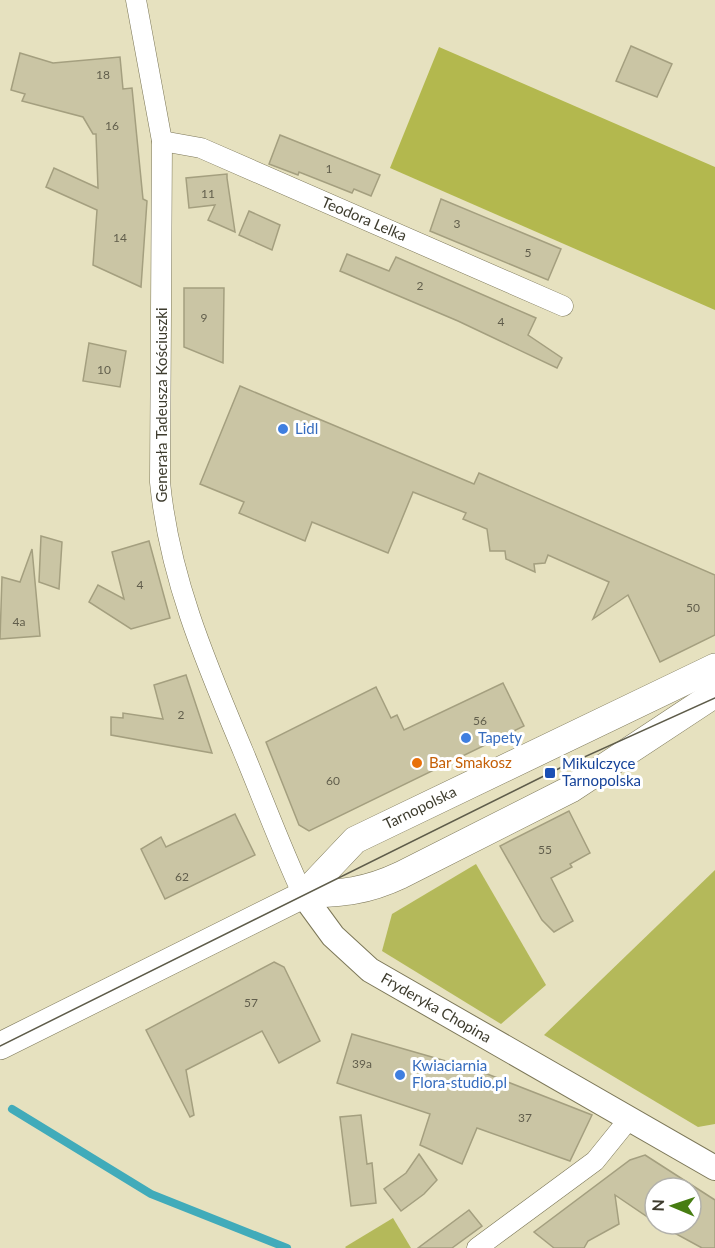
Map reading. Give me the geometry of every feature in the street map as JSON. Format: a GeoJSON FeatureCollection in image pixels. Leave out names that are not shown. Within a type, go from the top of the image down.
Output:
{"type":"FeatureCollection","features":[{"type":"Feature","properties":{"kind":"main road","name":"Tarnopolska"},"geometry":{"type":"LineString","coordinates":[[0,1046],[303,895],[355,840],[715,667]]}},
{"type":"Feature","properties":{"kind":"main road","name":"Tarnopolska"},"geometry":{"type":"LineString","coordinates":[[303,895],[353,893],[374,888],[401,875],[571,789],[715,694]]}},
{"type":"Feature","properties":{"kind":"street","name":"Generała Tadeusza Kościuszki"},"geometry":{"type":"LineString","coordinates":[[136,0],[162,141],[160,482],[164,524],[174,571],[210,673],[303,895]]}},
{"type":"Feature","properties":{"kind":"street","name":"Teodora Lelka"},"geometry":{"type":"LineString","coordinates":[[162,141],[201,148],[563,306]]}},
{"type":"Feature","properties":{"kind":"street","name":"Fryderyka Chopina"},"geometry":{"type":"LineString","coordinates":[[303,895],[333,936],[370,970],[715,1168]]}},
{"type":"Feature","properties":{"kind":"street"},"geometry":{"type":"LineString","coordinates":[[477,1248],[595,1161],[629,1119]]}},
{"type":"Feature","properties":{"kind":"green space"},"geometry":{"type":"Polygon","coordinates":[[[439,47],[715,167],[715,310],[390,168],[439,47]]]}},
{"type":"Feature","properties":{"kind":"green space"},"geometry":{"type":"Polygon","coordinates":[[[476,864],[546,985],[501,1024],[382,951],[392,914],[476,864]]]}},
{"type":"Feature","properties":{"kind":"green space"},"geometry":{"type":"Polygon","coordinates":[[[715,870],[715,1124],[698,1127],[544,1035],[715,870]]]}},
{"type":"Feature","properties":{"kind":"green space"},"geometry":{"type":"Polygon","coordinates":[[[393,1218],[411,1248],[345,1247],[393,1218]]]}},
{"type":"Feature","properties":{"kind":"building"},"geometry":{"type":"Polygon","coordinates":[[[631,46],[672,64],[657,97],[616,81],[631,46]]]}},
{"type":"Feature","properties":{"kind":"building"},"geometry":{"type":"Polygon","coordinates":[[[20,53],[53,63],[120,57],[123,89],[132,88],[143,199],[147,201],[141,287],[93,265],[97,210],[46,187],[54,168],[98,188],[96,134],[93,134],[83,117],[22,101],[25,94],[11,90],[20,53]]]}},
{"type":"Feature","properties":{"kind":"building"},"geometry":{"type":"Polygon","coordinates":[[[280,135],[380,175],[371,196],[354,189],[352,193],[299,172],[298,175],[269,164],[280,135]]]}},
{"type":"Feature","properties":{"kind":"building"},"geometry":{"type":"Polygon","coordinates":[[[227,174],[235,232],[208,220],[215,205],[189,208],[186,178],[227,174]]]}},
{"type":"Feature","properties":{"kind":"building"},"geometry":{"type":"Polygon","coordinates":[[[441,199],[561,249],[548,280],[430,231],[441,199]]]}},
{"type":"Feature","properties":{"kind":"building"},"geometry":{"type":"Polygon","coordinates":[[[249,211],[280,225],[272,250],[239,235],[249,211]]]}},
{"type":"Feature","properties":{"kind":"building"},"geometry":{"type":"Polygon","coordinates":[[[347,254],[389,271],[396,257],[536,318],[528,335],[562,358],[557,368],[458,321],[340,271],[347,254]]]}},
{"type":"Feature","properties":{"kind":"building"},"geometry":{"type":"Polygon","coordinates":[[[184,288],[224,288],[223,363],[184,347],[184,288]]]}},
{"type":"Feature","properties":{"kind":"building"},"geometry":{"type":"Polygon","coordinates":[[[89,343],[126,351],[120,387],[83,381],[89,343]]]}},
{"type":"Feature","properties":{"kind":"building"},"geometry":{"type":"Polygon","coordinates":[[[240,386],[474,484],[479,473],[715,575],[715,635],[660,662],[628,595],[593,619],[609,582],[548,555],[545,563],[534,564],[535,572],[506,559],[505,551],[490,551],[487,529],[463,519],[466,513],[413,492],[388,553],[312,522],[305,541],[239,513],[244,502],[200,484],[240,386]]]}},
{"type":"Feature","properties":{"kind":"building"},"geometry":{"type":"Polygon","coordinates":[[[41,536],[62,542],[59,589],[39,582],[41,536]]]}},
{"type":"Feature","properties":{"kind":"building"},"geometry":{"type":"Polygon","coordinates":[[[149,541],[170,618],[131,629],[89,602],[98,585],[124,599],[112,552],[149,541]]]}},
{"type":"Feature","properties":{"kind":"building"},"geometry":{"type":"Polygon","coordinates":[[[32,549],[40,636],[0,639],[2,577],[20,582],[32,549]]]}},
{"type":"Feature","properties":{"kind":"building"},"geometry":{"type":"Polygon","coordinates":[[[186,675],[212,753],[111,735],[111,717],[123,718],[123,713],[163,719],[154,685],[186,675]]]}},
{"type":"Feature","properties":{"kind":"building"},"geometry":{"type":"Polygon","coordinates":[[[503,683],[524,726],[309,831],[299,825],[266,742],[376,687],[391,718],[397,715],[404,730],[503,683]]]}},
{"type":"Feature","properties":{"kind":"building"},"geometry":{"type":"Polygon","coordinates":[[[569,811],[590,853],[570,864],[572,867],[551,878],[573,921],[554,932],[542,920],[500,846],[569,811]]]}},
{"type":"Feature","properties":{"kind":"building"},"geometry":{"type":"Polygon","coordinates":[[[235,814],[255,855],[165,899],[141,849],[161,837],[166,847],[235,814]]]}},
{"type":"Feature","properties":{"kind":"building"},"geometry":{"type":"Polygon","coordinates":[[[274,962],[284,967],[320,1041],[279,1063],[262,1031],[186,1070],[194,1115],[190,1117],[146,1030],[274,962]]]}},
{"type":"Feature","properties":{"kind":"building"},"geometry":{"type":"Polygon","coordinates":[[[352,1034],[477,1070],[592,1115],[570,1161],[477,1128],[462,1164],[420,1145],[430,1114],[337,1083],[352,1034]]]}},
{"type":"Feature","properties":{"kind":"building"},"geometry":{"type":"Polygon","coordinates":[[[361,1115],[367,1164],[372,1163],[376,1203],[351,1206],[340,1117],[361,1115]]]}},
{"type":"Feature","properties":{"kind":"building"},"geometry":{"type":"Polygon","coordinates":[[[419,1154],[437,1180],[424,1194],[401,1211],[384,1189],[406,1173],[419,1154]]]}},
{"type":"Feature","properties":{"kind":"building"},"geometry":{"type":"Polygon","coordinates":[[[645,1155],[678,1176],[643,1176],[643,1214],[615,1195],[619,1224],[588,1241],[584,1248],[554,1248],[534,1232],[630,1160],[645,1155]]]}},
{"type":"Feature","properties":{"kind":"building"},"geometry":{"type":"Polygon","coordinates":[[[703,1192],[715,1200],[715,1248],[702,1248],[680,1236],[703,1236],[703,1192]]]}},
{"type":"Feature","properties":{"kind":"building"},"geometry":{"type":"Polygon","coordinates":[[[469,1210],[482,1226],[452,1248],[418,1248],[469,1210]]]}},
{"type":"Feature","properties":{"kind":"waterway"},"geometry":{"type":"LineString","coordinates":[[12,1109],[151,1194],[287,1248]]}},
{"type":"Feature","properties":{"kind":"tram line"},"geometry":{"type":"LineString","coordinates":[[0,1046],[560,768],[715,698]]}},
{"type":"Feature","properties":{"kind":"place","name":"Lidl"},"geometry":{"type":"Point","coordinates":[283,429]}},
{"type":"Feature","properties":{"kind":"place","name":"Tapety"},"geometry":{"type":"Point","coordinates":[466,738]}},
{"type":"Feature","properties":{"kind":"place","name":"Bar Smakosz"},"geometry":{"type":"Point","coordinates":[417,763]}},
{"type":"Feature","properties":{"kind":"place","name":"Mikulczyce Tarnopolska"},"geometry":{"type":"Point","coordinates":[550,773]}},
{"type":"Feature","properties":{"kind":"place","name":"Kwiaciarnia Flora-studio.pl"},"geometry":{"type":"Point","coordinates":[400,1075]}}]}
